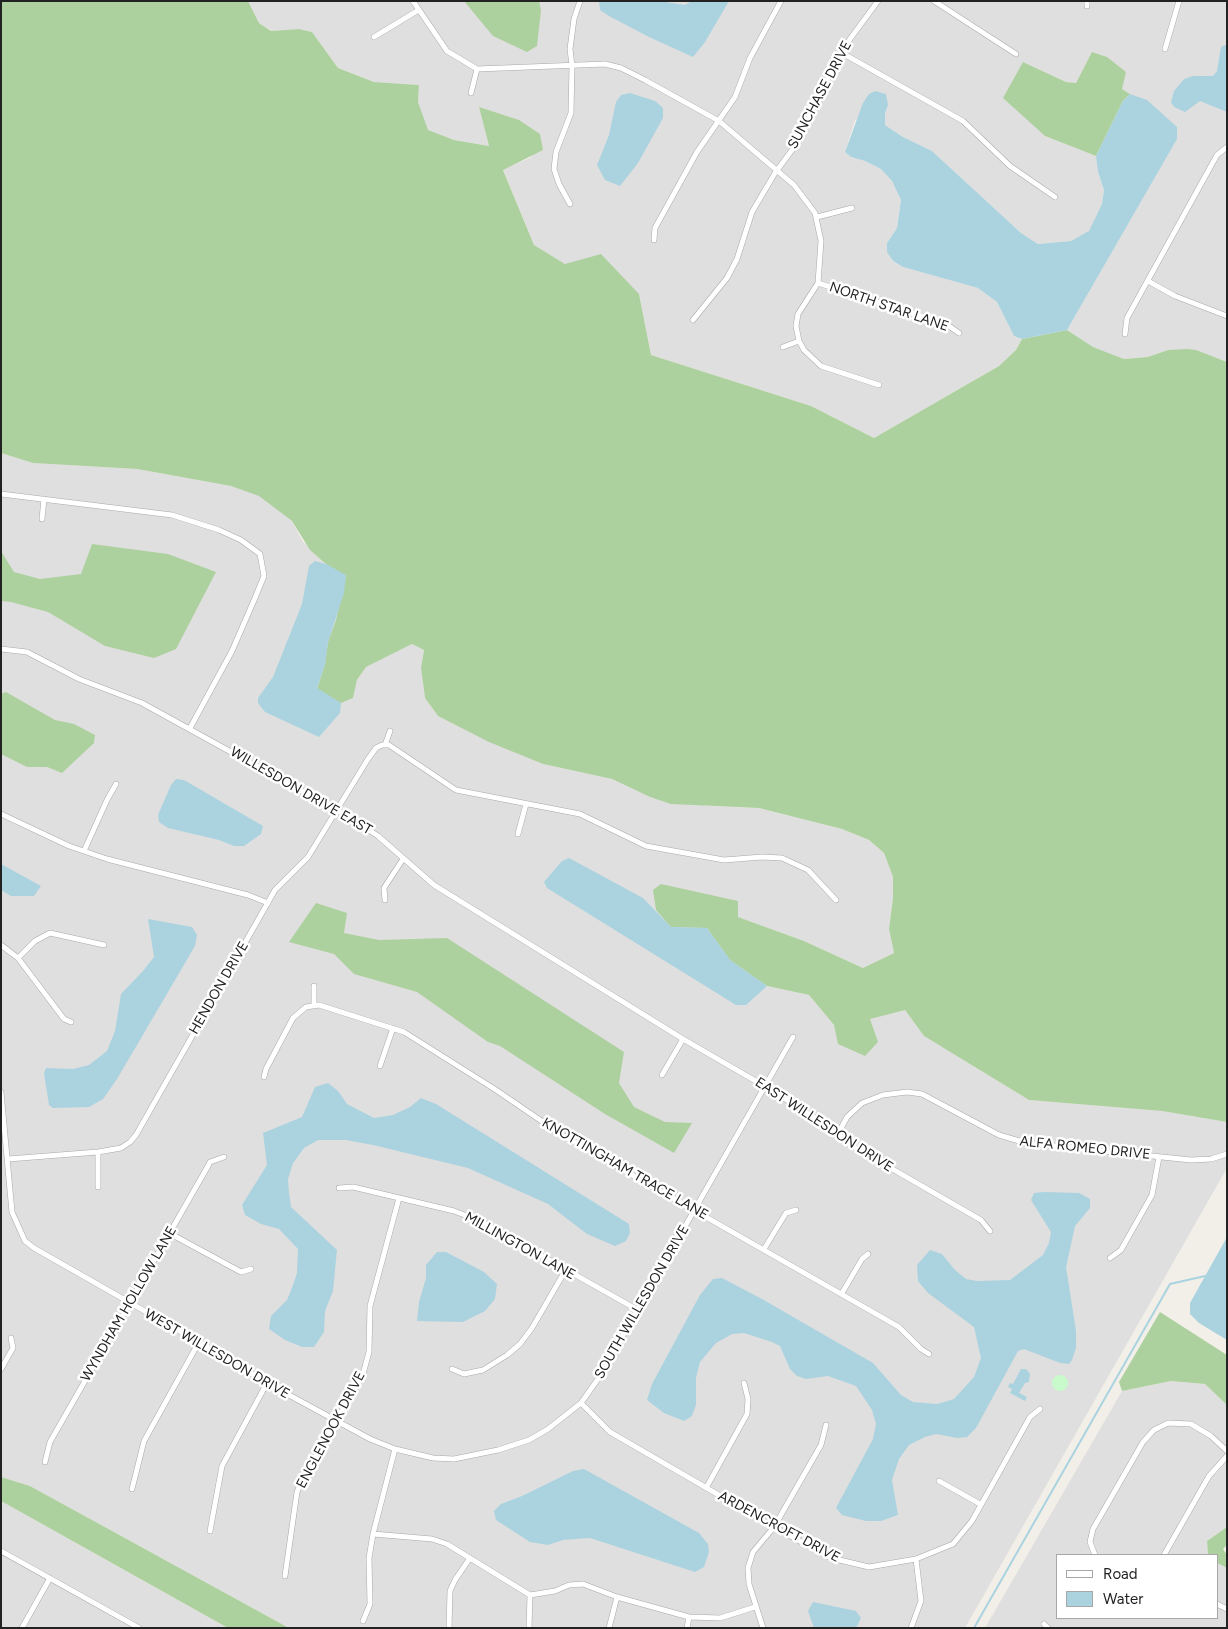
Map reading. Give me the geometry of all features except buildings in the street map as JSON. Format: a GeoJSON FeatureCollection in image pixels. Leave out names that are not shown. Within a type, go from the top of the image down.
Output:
{"type":"FeatureCollection","features":[{"type":"Feature","properties":{"kind":"street"},"geometry":{"type":"LineString","coordinates":[[413,1],[417,11],[446,51],[477,69],[604,64],[621,68],[719,121],[777,170],[804,197],[817,217],[821,241],[818,283],[798,314],[796,326],[799,341],[811,358],[821,366],[879,385]]}},
{"type":"Feature","properties":{"kind":"street"},"geometry":{"type":"LineString","coordinates":[[570,204],[559,184],[554,169],[556,152],[571,113],[571,34],[580,1]]}},
{"type":"Feature","properties":{"kind":"street"},"geometry":{"type":"LineString","coordinates":[[654,240],[654,228],[697,152],[735,97],[750,58],[781,1]]}},
{"type":"Feature","properties":{"kind":"street","name":"SUNCHASE DRIVE"},"geometry":{"type":"LineString","coordinates":[[693,320],[727,278],[737,259],[752,212],[777,170],[798,142],[820,92],[842,53],[864,18],[878,1]]}},
{"type":"Feature","properties":{"kind":"street"},"geometry":{"type":"LineString","coordinates":[[934,1],[1016,54]]}},
{"type":"Feature","properties":{"kind":"street"},"geometry":{"type":"LineString","coordinates":[[1165,49],[1179,1]]}},
{"type":"Feature","properties":{"kind":"street"},"geometry":{"type":"LineString","coordinates":[[374,36],[417,11]]}},
{"type":"Feature","properties":{"kind":"street"},"geometry":{"type":"LineString","coordinates":[[842,53],[963,121],[1022,176],[1055,197]]}},
{"type":"Feature","properties":{"kind":"street"},"geometry":{"type":"LineString","coordinates":[[471,93],[477,69]]}},
{"type":"Feature","properties":{"kind":"street"},"geometry":{"type":"LineString","coordinates":[[1124,334],[1127,318],[1217,155],[1227,146]]}},
{"type":"Feature","properties":{"kind":"street"},"geometry":{"type":"LineString","coordinates":[[817,217],[852,208]]}},
{"type":"Feature","properties":{"kind":"street"},"geometry":{"type":"LineString","coordinates":[[1148,281],[1175,296],[1227,316]]}},
{"type":"Feature","properties":{"kind":"street","name":"NORTH STAR LANE"},"geometry":{"type":"LineString","coordinates":[[818,283],[946,324],[959,333]]}},
{"type":"Feature","properties":{"kind":"street"},"geometry":{"type":"LineString","coordinates":[[783,347],[799,341]]}},
{"type":"Feature","properties":{"kind":"street"},"geometry":{"type":"LineString","coordinates":[[1,494],[128,508],[196,521],[241,540],[260,554],[264,576],[232,651],[190,728]]}},
{"type":"Feature","properties":{"kind":"street"},"geometry":{"type":"LineString","coordinates":[[42,518],[44,499]]}},
{"type":"Feature","properties":{"kind":"street","name":"WILLESDON DRIVE EAST"},"geometry":{"type":"LineString","coordinates":[[1,649],[27,652],[79,679],[122,694],[190,728],[338,810],[378,836],[434,885],[656,1022]]}},
{"type":"Feature","properties":{"kind":"street"},"geometry":{"type":"LineString","coordinates":[[390,731],[387,745],[456,790],[589,817],[646,846],[724,860],[762,857],[782,858],[808,870],[836,900]]}},
{"type":"Feature","properties":{"kind":"street","name":"HENDON DRIVE"},"geometry":{"type":"LineString","coordinates":[[8,1159],[98,1152],[120,1148],[136,1135],[268,903],[284,879],[308,857],[376,748],[387,745]]}},
{"type":"Feature","properties":{"kind":"street"},"geometry":{"type":"LineString","coordinates":[[84,851],[103,806],[116,784]]}},
{"type":"Feature","properties":{"kind":"street"},"geometry":{"type":"LineString","coordinates":[[518,834],[526,804]]}},
{"type":"Feature","properties":{"kind":"street"},"geometry":{"type":"LineString","coordinates":[[1,814],[84,851],[107,859],[248,895],[268,903]]}},
{"type":"Feature","properties":{"kind":"street"},"geometry":{"type":"LineString","coordinates":[[385,900],[384,888],[403,859]]}},
{"type":"Feature","properties":{"kind":"street"},"geometry":{"type":"LineString","coordinates":[[18,958],[35,941],[50,933],[104,945]]}},
{"type":"Feature","properties":{"kind":"street"},"geometry":{"type":"LineString","coordinates":[[1,945],[18,958],[64,1019],[71,1022]]}},
{"type":"Feature","properties":{"kind":"street"},"geometry":{"type":"LineString","coordinates":[[264,1078],[266,1069],[293,1018],[306,1007],[314,1005],[314,986]]}},
{"type":"Feature","properties":{"kind":"street","name":"KNOTTINGHAM TRACE LANE"},"geometry":{"type":"LineString","coordinates":[[314,1005],[319,1004],[408,1034],[562,1135],[899,1327],[921,1349],[929,1354]]}},
{"type":"Feature","properties":{"kind":"street","name":"EAST WILLESDON DRIVE"},"geometry":{"type":"LineString","coordinates":[[656,1022],[766,1087],[838,1134],[849,1144],[981,1220],[990,1231]]}},
{"type":"Feature","properties":{"kind":"street"},"geometry":{"type":"LineString","coordinates":[[380,1066],[393,1028]]}},
{"type":"Feature","properties":{"kind":"street","name":"SOUTH WILLESDON DRIVE"},"geometry":{"type":"LineString","coordinates":[[498,1450],[528,1440],[548,1430],[581,1403],[598,1379],[636,1309],[766,1087],[793,1037]]}},
{"type":"Feature","properties":{"kind":"street"},"geometry":{"type":"LineString","coordinates":[[662,1075],[683,1039]]}},
{"type":"Feature","properties":{"kind":"street","name":"WEST WILLESDON DRIVE"},"geometry":{"type":"LineString","coordinates":[[1,1092],[12,1212],[26,1240],[45,1256],[199,1342],[267,1383],[337,1421],[396,1449],[433,1458],[454,1459],[498,1450]]}},
{"type":"Feature","properties":{"kind":"street","name":"ALFA ROMEO DRIVE"},"geometry":{"type":"LineString","coordinates":[[838,1134],[847,1117],[862,1103],[883,1096],[907,1092],[922,1094],[999,1135],[1016,1141],[1191,1160],[1211,1159],[1227,1154]]}},
{"type":"Feature","properties":{"kind":"street"},"geometry":{"type":"LineString","coordinates":[[98,1152],[98,1187]]}},
{"type":"Feature","properties":{"kind":"street","name":"WYNDHAM HOLLOW LANE"},"geometry":{"type":"LineString","coordinates":[[45,1462],[50,1442],[210,1162],[224,1157]]}},
{"type":"Feature","properties":{"kind":"street"},"geometry":{"type":"LineString","coordinates":[[1110,1258],[1121,1250],[1152,1195],[1159,1157]]}},
{"type":"Feature","properties":{"kind":"street","name":"MILLINGTON LANE"},"geometry":{"type":"LineString","coordinates":[[339,1188],[353,1186],[454,1211],[480,1221],[565,1271],[636,1309]]}},
{"type":"Feature","properties":{"kind":"street","name":"ENGLENOOK DRIVE"},"geometry":{"type":"LineString","coordinates":[[285,1576],[298,1492],[302,1480],[363,1374],[369,1352],[370,1306],[399,1198]]}},
{"type":"Feature","properties":{"kind":"street"},"geometry":{"type":"LineString","coordinates":[[764,1249],[786,1213],[796,1210]]}},
{"type":"Feature","properties":{"kind":"street"},"geometry":{"type":"LineString","coordinates":[[169,1233],[240,1272],[251,1270]]}},
{"type":"Feature","properties":{"kind":"street"},"geometry":{"type":"LineString","coordinates":[[842,1293],[862,1259],[868,1254]]}},
{"type":"Feature","properties":{"kind":"street"},"geometry":{"type":"LineString","coordinates":[[452,1369],[464,1374],[474,1372],[494,1364],[520,1344],[532,1328],[565,1271]]}},
{"type":"Feature","properties":{"kind":"street"},"geometry":{"type":"LineString","coordinates":[[1,1369],[13,1348],[11,1338]]}},
{"type":"Feature","properties":{"kind":"street"},"geometry":{"type":"LineString","coordinates":[[132,1489],[144,1441],[199,1342]]}},
{"type":"Feature","properties":{"kind":"street"},"geometry":{"type":"LineString","coordinates":[[210,1531],[222,1466],[267,1383]]}},
{"type":"Feature","properties":{"kind":"street"},"geometry":{"type":"LineString","coordinates":[[706,1488],[747,1414],[748,1399],[744,1383]]}},
{"type":"Feature","properties":{"kind":"street","name":"ARDENCROFT DRIVE"},"geometry":{"type":"LineString","coordinates":[[581,1403],[610,1432],[706,1488],[831,1558],[846,1563],[869,1566],[916,1559],[953,1544],[967,1528],[1030,1417],[1040,1409]]}},
{"type":"Feature","properties":{"kind":"street"},"geometry":{"type":"LineString","coordinates":[[1094,1554],[1090,1542],[1093,1529],[1143,1442],[1154,1430],[1172,1423],[1184,1422],[1203,1429],[1227,1451]]}},
{"type":"Feature","properties":{"kind":"street"},"geometry":{"type":"LineString","coordinates":[[763,1628],[749,1584],[748,1568],[754,1552],[774,1526],[821,1445],[826,1425]]}},
{"type":"Feature","properties":{"kind":"street"},"geometry":{"type":"LineString","coordinates":[[363,1620],[370,1604],[369,1558],[372,1534],[396,1449]]}},
{"type":"Feature","properties":{"kind":"street"},"geometry":{"type":"LineString","coordinates":[[1165,1554],[1209,1476],[1227,1456]]}},
{"type":"Feature","properties":{"kind":"street"},"geometry":{"type":"LineString","coordinates":[[939,1481],[980,1504]]}},
{"type":"Feature","properties":{"kind":"street"},"geometry":{"type":"LineString","coordinates":[[372,1534],[432,1539],[447,1544],[530,1595],[555,1591],[569,1585],[583,1584],[617,1597],[689,1617],[720,1618],[755,1607]]}},
{"type":"Feature","properties":{"kind":"street"},"geometry":{"type":"LineString","coordinates":[[1,1551],[139,1628]]}},
{"type":"Feature","properties":{"kind":"street"},"geometry":{"type":"LineString","coordinates":[[449,1628],[450,1591],[470,1558]]}},
{"type":"Feature","properties":{"kind":"street"},"geometry":{"type":"LineString","coordinates":[[911,1628],[921,1601],[916,1559]]}},
{"type":"Feature","properties":{"kind":"street"},"geometry":{"type":"LineString","coordinates":[[22,1628],[50,1578]]}},
{"type":"Feature","properties":{"kind":"street"},"geometry":{"type":"LineString","coordinates":[[530,1595],[530,1628]]}},
{"type":"Feature","properties":{"kind":"street"},"geometry":{"type":"LineString","coordinates":[[609,1628],[617,1597]]}},
{"type":"Feature","properties":{"kind":"street"},"geometry":{"type":"LineString","coordinates":[[687,1628],[689,1617]]}},
{"type":"Feature","properties":{"kind":"shaded area"},"geometry":{"type":"Polygon","coordinates":[[[248,1],[1227,1],[1227,362],[1217,358],[1168,350],[1148,357],[1124,359],[1093,347],[1067,330],[1177,138],[1130,94],[1122,89],[1092,53],[1076,83],[1066,82],[1023,62],[1045,136],[1096,156],[1098,172],[1104,190],[1102,204],[1089,232],[1071,241],[1038,244],[1021,233],[932,151],[903,137],[885,125],[885,113],[888,105],[855,120],[845,152],[851,157],[881,169],[892,181],[901,200],[897,228],[887,243],[892,261],[903,267],[978,288],[997,302],[1014,336],[1022,339],[1016,350],[999,366],[874,438],[811,406],[651,355],[639,294],[565,264],[534,245],[503,169],[532,157],[479,107],[489,146],[454,140],[427,130],[418,102],[419,85],[374,82],[338,68],[312,32],[299,29],[272,31],[259,23],[248,1]]]}},
{"type":"Feature","properties":{"kind":"shaded area"},"geometry":{"type":"Polygon","coordinates":[[[1,453],[33,463],[137,469],[231,486],[259,495],[292,521],[303,542],[346,575],[353,698],[357,680],[366,667],[412,644],[424,650],[421,668],[425,698],[438,716],[543,764],[612,779],[650,797],[709,806],[759,808],[842,829],[869,840],[884,853],[893,877],[893,898],[889,929],[894,953],[863,968],[804,941],[738,917],[661,884],[766,986],[809,995],[834,1025],[905,1010],[924,1036],[1029,1100],[1162,1111],[1227,1122],[1227,1168],[965,1628],[289,1628],[30,1486],[1,1477],[1,453]]]}},
{"type":"Feature","properties":{"kind":"shaded area"},"geometry":{"type":"Polygon","coordinates":[[[1171,1381],[1205,1384],[1227,1405],[1227,1527],[1207,1541],[1208,1554],[1056,1554],[1056,1619],[1218,1619],[1218,1564],[1227,1568],[1227,1628],[985,1628],[1122,1391],[1171,1381]]]}},
{"type":"Feature","properties":{"kind":"shaded area"},"geometry":{"type":"Polygon","coordinates":[[[1,1501],[106,1560],[228,1628],[1,1628],[1,1501]]]}},
{"type":"Feature","properties":{"kind":"green space"},"geometry":{"type":"Polygon","coordinates":[[[1,1],[248,1],[259,23],[271,31],[299,29],[312,32],[338,68],[374,82],[419,85],[418,102],[428,130],[454,140],[489,146],[479,107],[519,120],[540,134],[543,150],[503,170],[534,245],[565,264],[601,254],[639,294],[651,355],[811,406],[874,438],[999,366],[1016,350],[1022,339],[1067,330],[1093,347],[1124,359],[1148,357],[1168,350],[1187,349],[1196,350],[1227,362],[1227,1122],[1162,1111],[1029,1100],[924,1036],[905,1010],[870,1019],[878,1042],[865,1056],[838,1044],[834,1025],[809,995],[767,986],[730,960],[707,928],[671,927],[656,910],[653,890],[661,884],[738,901],[738,917],[804,941],[863,968],[894,953],[889,929],[893,898],[893,877],[884,853],[869,840],[842,829],[759,808],[671,804],[650,797],[612,779],[543,764],[489,742],[438,716],[425,698],[421,668],[424,650],[412,644],[366,667],[357,680],[353,698],[341,703],[317,689],[325,664],[328,642],[336,620],[346,576],[326,564],[310,550],[292,521],[259,496],[231,486],[137,469],[33,463],[1,453],[1,1]]]}},
{"type":"Feature","properties":{"kind":"green space"},"geometry":{"type":"Polygon","coordinates":[[[464,1],[539,1],[541,10],[537,46],[527,52],[493,36],[464,1]]]}},
{"type":"Feature","properties":{"kind":"green space"},"geometry":{"type":"Polygon","coordinates":[[[1092,52],[1107,57],[1126,72],[1122,89],[1130,94],[1123,101],[1096,156],[1045,136],[1003,98],[1023,62],[1066,82],[1076,83],[1092,52]]]}},
{"type":"Feature","properties":{"kind":"green space"},"geometry":{"type":"Polygon","coordinates":[[[92,544],[168,554],[216,572],[176,649],[154,658],[105,646],[48,612],[1,601],[1,551],[14,572],[40,579],[81,574],[92,544]]]}},
{"type":"Feature","properties":{"kind":"green space"},"geometry":{"type":"Polygon","coordinates":[[[6,692],[55,720],[74,724],[95,735],[94,743],[62,773],[47,767],[27,767],[1,754],[1,694],[6,692]]]}},
{"type":"Feature","properties":{"kind":"green space"},"geometry":{"type":"Polygon","coordinates":[[[316,903],[347,913],[344,933],[379,940],[447,938],[624,1052],[619,1083],[634,1107],[665,1122],[692,1123],[674,1153],[605,1114],[500,1046],[488,1042],[417,992],[354,974],[334,954],[289,942],[316,903]]]}},
{"type":"Feature","properties":{"kind":"green space"},"geometry":{"type":"Polygon","coordinates":[[[1160,1312],[1227,1355],[1227,1405],[1205,1384],[1171,1381],[1122,1391],[1119,1382],[1160,1312]]]}},
{"type":"Feature","properties":{"kind":"green space"},"geometry":{"type":"Polygon","coordinates":[[[1060,1375],[1066,1377],[1068,1383],[1066,1389],[1060,1391],[1054,1389],[1052,1383],[1054,1377],[1060,1375]]]}},
{"type":"Feature","properties":{"kind":"green space"},"geometry":{"type":"Polygon","coordinates":[[[1,1477],[30,1486],[289,1628],[228,1628],[1,1501],[1,1477]]]}},
{"type":"Feature","properties":{"kind":"green space"},"geometry":{"type":"Polygon","coordinates":[[[1227,1527],[1227,1545],[1223,1549],[1227,1555],[1227,1568],[1218,1564],[1218,1554],[1208,1554],[1207,1541],[1227,1527]]]}},
{"type":"Feature","properties":{"kind":"water"},"geometry":{"type":"Polygon","coordinates":[[[599,1],[658,1],[685,5],[692,1],[729,1],[705,42],[693,57],[609,16],[600,10],[599,1]]]}},
{"type":"Feature","properties":{"kind":"water"},"geometry":{"type":"Polygon","coordinates":[[[1227,44],[1227,112],[1200,101],[1185,112],[1174,107],[1171,102],[1174,91],[1184,79],[1193,76],[1213,76],[1217,71],[1221,47],[1227,44]]]}},
{"type":"Feature","properties":{"kind":"water"},"geometry":{"type":"Polygon","coordinates":[[[875,91],[886,94],[888,105],[885,113],[885,125],[903,137],[932,151],[1021,233],[1038,244],[1071,241],[1089,231],[1102,204],[1104,190],[1098,172],[1096,156],[1123,101],[1130,94],[1147,100],[1177,127],[1177,139],[1067,330],[1022,339],[1014,336],[997,302],[978,288],[903,267],[893,261],[887,252],[887,243],[897,228],[901,200],[892,181],[881,169],[851,157],[845,152],[863,103],[869,94],[875,91]]]}},
{"type":"Feature","properties":{"kind":"water"},"geometry":{"type":"Polygon","coordinates":[[[630,93],[655,101],[663,108],[663,118],[638,163],[620,186],[605,180],[597,165],[609,135],[616,102],[621,95],[630,93]]]}},
{"type":"Feature","properties":{"kind":"water"},"geometry":{"type":"Polygon","coordinates":[[[315,561],[326,564],[346,575],[344,593],[328,642],[325,664],[317,688],[341,703],[340,713],[319,737],[265,712],[258,703],[258,698],[273,677],[302,604],[309,566],[315,561]]]}},
{"type":"Feature","properties":{"kind":"water"},"geometry":{"type":"Polygon","coordinates":[[[176,779],[184,780],[263,826],[261,834],[244,846],[234,846],[219,840],[168,828],[159,822],[158,815],[171,785],[176,779]]]}},
{"type":"Feature","properties":{"kind":"water"},"geometry":{"type":"Polygon","coordinates":[[[569,858],[643,898],[671,927],[707,928],[730,960],[767,986],[746,1005],[736,1005],[547,888],[544,882],[562,861],[569,858]]]}},
{"type":"Feature","properties":{"kind":"water"},"geometry":{"type":"Polygon","coordinates":[[[1,864],[41,886],[34,896],[11,896],[1,890],[1,864]]]}},
{"type":"Feature","properties":{"kind":"water"},"geometry":{"type":"Polygon","coordinates":[[[148,919],[192,927],[197,935],[195,946],[117,1079],[103,1099],[89,1107],[53,1108],[49,1105],[44,1073],[46,1068],[73,1069],[89,1065],[107,1051],[115,1031],[121,994],[154,957],[148,919]]]}},
{"type":"Feature","properties":{"kind":"water"},"geometry":{"type":"Polygon","coordinates":[[[328,1083],[338,1091],[347,1104],[374,1118],[393,1115],[410,1107],[421,1098],[436,1104],[629,1224],[630,1233],[626,1241],[615,1246],[587,1234],[548,1204],[468,1168],[373,1145],[346,1140],[318,1140],[304,1148],[293,1163],[288,1179],[289,1193],[291,1207],[337,1250],[333,1291],[325,1311],[324,1332],[314,1347],[302,1347],[285,1340],[269,1329],[271,1316],[287,1300],[293,1285],[297,1273],[298,1249],[279,1229],[261,1224],[245,1215],[242,1205],[267,1165],[263,1133],[302,1117],[315,1087],[328,1083]]]}},
{"type":"Feature","properties":{"kind":"water"},"geometry":{"type":"Polygon","coordinates":[[[1034,1193],[1079,1193],[1090,1199],[1090,1208],[1075,1226],[1066,1267],[1076,1331],[1076,1348],[1072,1360],[1069,1364],[1060,1363],[1024,1349],[1018,1351],[976,1428],[967,1437],[957,1438],[936,1434],[909,1445],[899,1459],[892,1480],[898,1515],[881,1521],[866,1521],[842,1515],[836,1508],[873,1439],[876,1424],[872,1410],[856,1386],[828,1376],[806,1379],[797,1376],[790,1369],[780,1346],[772,1342],[744,1333],[732,1334],[716,1343],[700,1362],[696,1378],[696,1405],[692,1416],[684,1421],[664,1413],[647,1400],[652,1384],[700,1295],[713,1279],[722,1278],[873,1363],[901,1395],[913,1402],[937,1404],[954,1399],[974,1377],[981,1358],[974,1327],[928,1293],[918,1281],[917,1265],[930,1250],[942,1254],[955,1270],[966,1279],[977,1281],[1010,1280],[1043,1255],[1049,1243],[1051,1232],[1031,1200],[1034,1193]]]}},
{"type":"Feature","properties":{"kind":"water"},"geometry":{"type":"Polygon","coordinates":[[[1227,1237],[1227,1340],[1199,1323],[1190,1314],[1190,1303],[1227,1237]]]}},
{"type":"Feature","properties":{"kind":"water"},"geometry":{"type":"Polygon","coordinates":[[[437,1252],[446,1252],[484,1272],[497,1284],[495,1299],[485,1311],[463,1322],[417,1321],[419,1302],[426,1278],[426,1265],[437,1252]]]}},
{"type":"Feature","properties":{"kind":"water"},"geometry":{"type":"Polygon","coordinates":[[[1021,1369],[1026,1369],[1030,1374],[1029,1382],[1025,1383],[1019,1393],[1027,1397],[1025,1401],[1010,1393],[1012,1389],[1008,1387],[1010,1383],[1013,1384],[1021,1369]]]}},
{"type":"Feature","properties":{"kind":"water"},"geometry":{"type":"Polygon","coordinates":[[[584,1469],[699,1533],[708,1544],[709,1552],[704,1567],[695,1572],[590,1538],[563,1540],[548,1545],[530,1542],[496,1520],[494,1511],[501,1504],[573,1471],[584,1469]]]}},
{"type":"Feature","properties":{"kind":"water"},"geometry":{"type":"Polygon","coordinates":[[[813,1602],[856,1611],[861,1618],[856,1628],[814,1628],[808,1611],[813,1602]]]}},
{"type":"Feature","properties":{"kind":"waterway"},"geometry":{"type":"LineString","coordinates":[[974,1628],[1170,1284],[1205,1276]]}}]}
